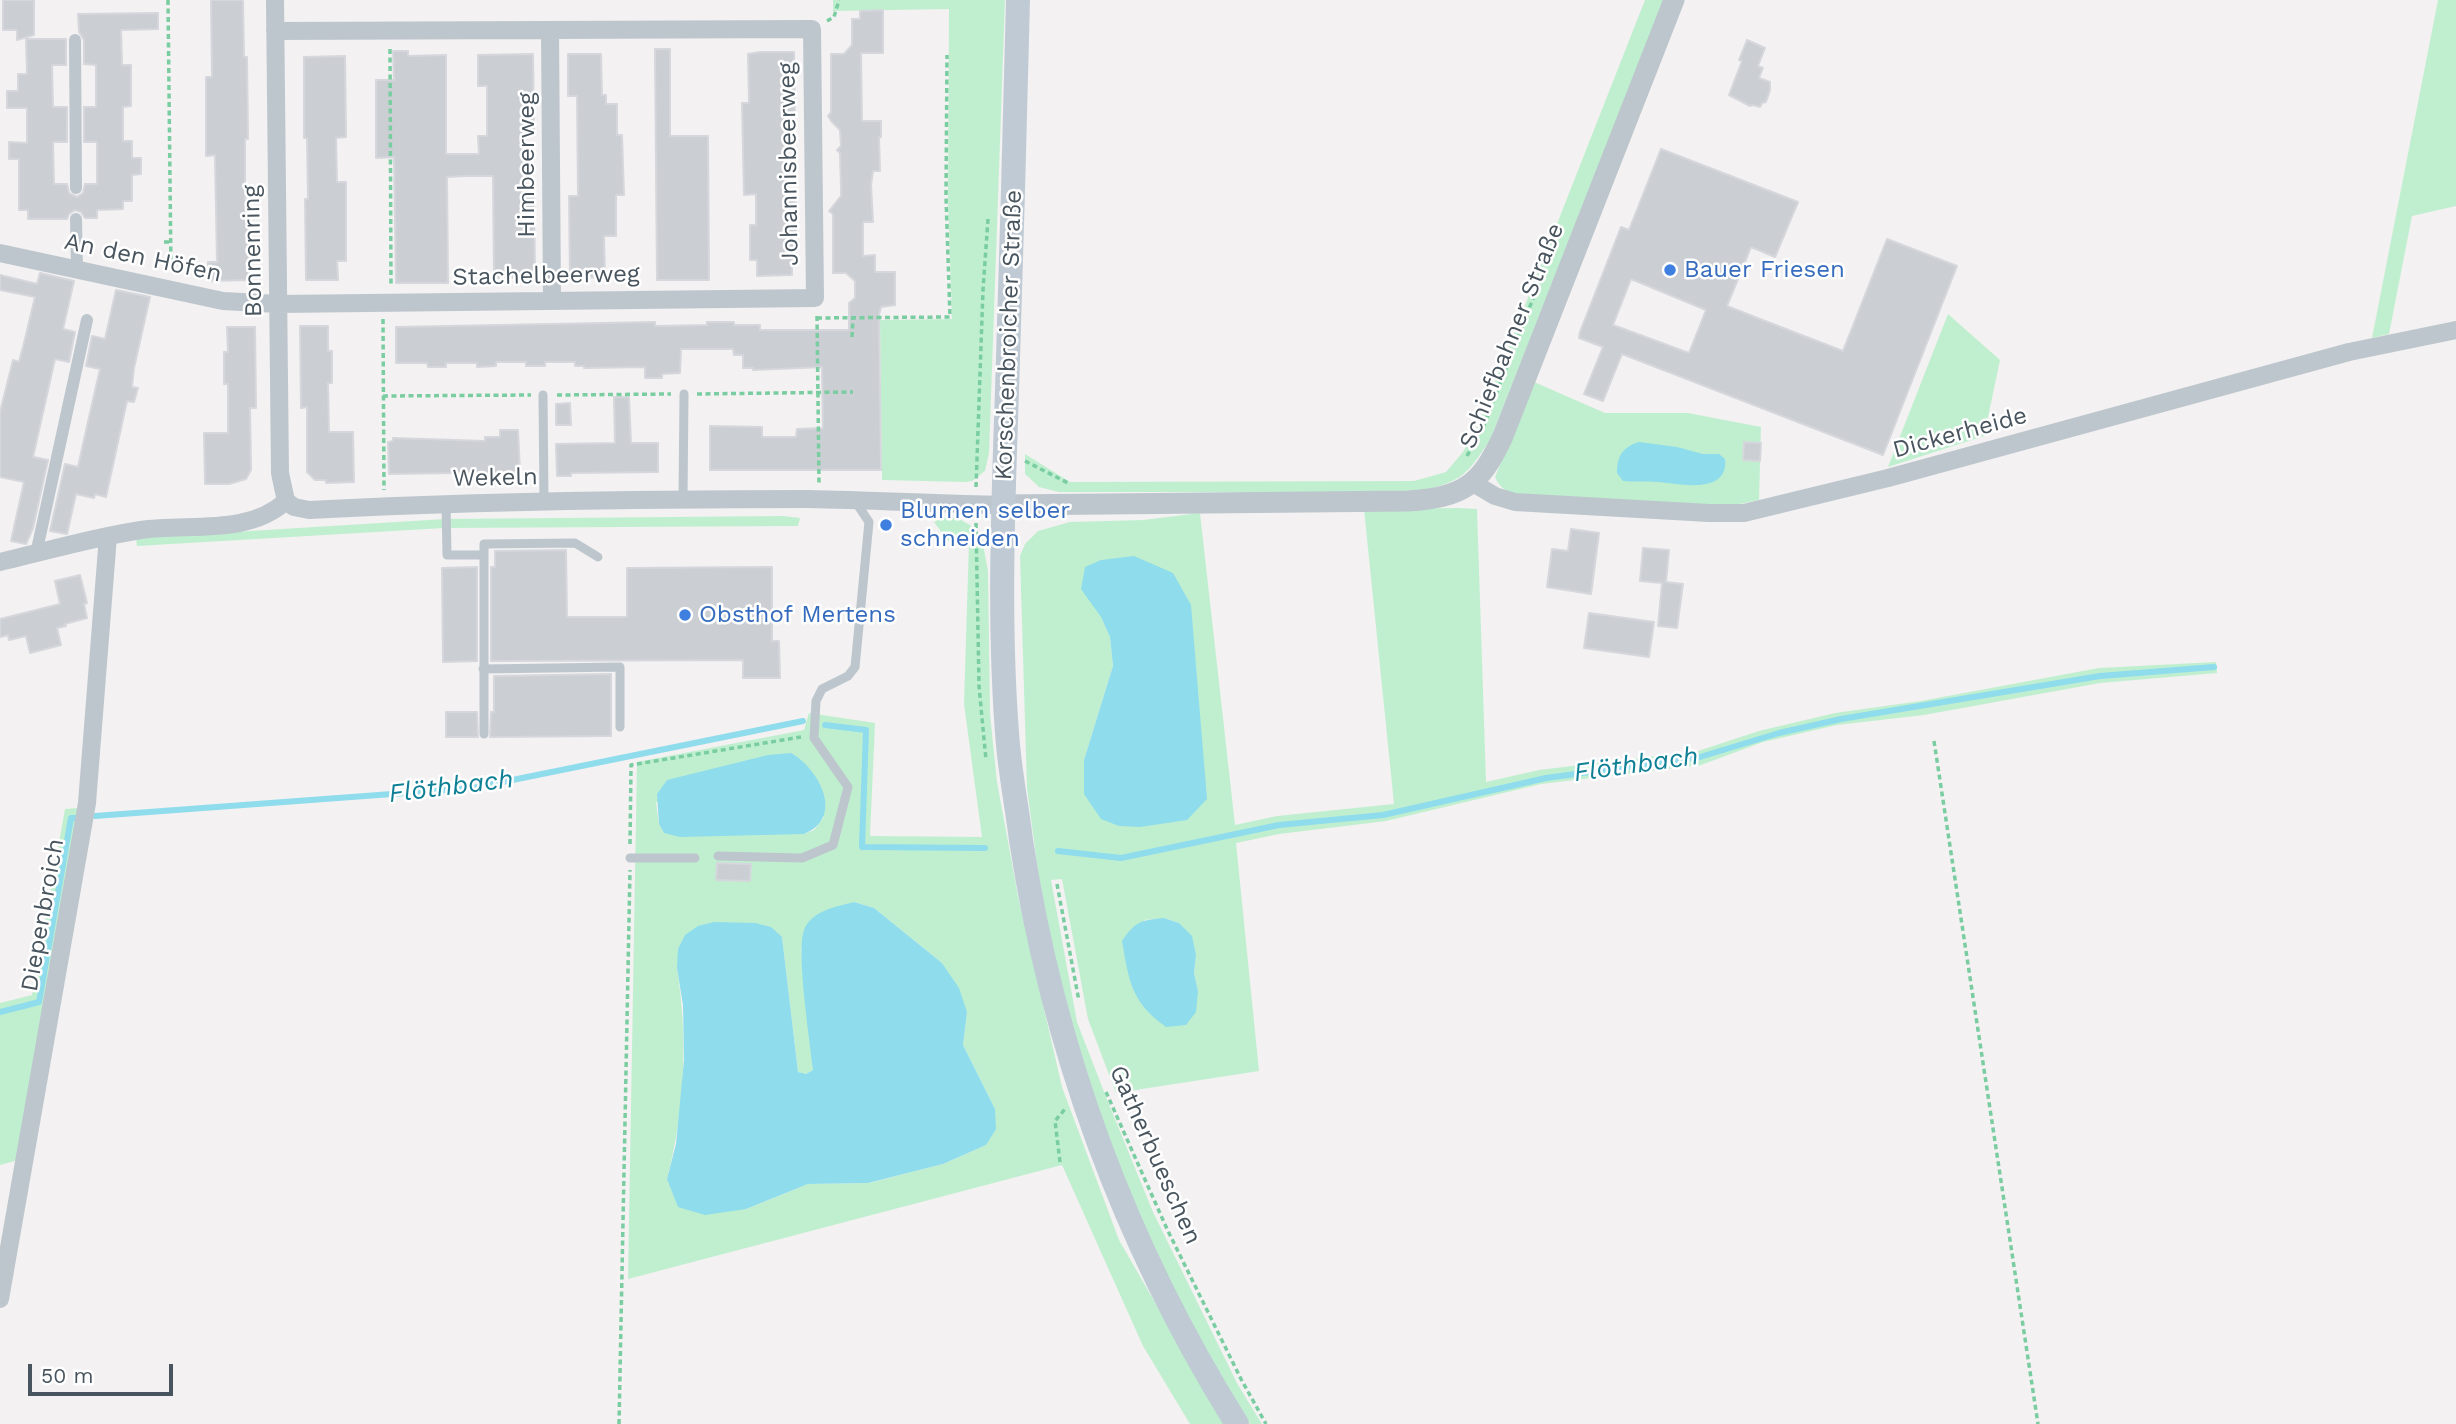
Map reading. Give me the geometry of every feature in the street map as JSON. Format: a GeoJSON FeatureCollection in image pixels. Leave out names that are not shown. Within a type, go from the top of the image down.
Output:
{"type":"FeatureCollection","features":[{"type":"Feature","properties":{"kind":"main road","name":"Korschenbroicher Straße"},"geometry":{"type":"LineString","coordinates":[[1018,0],[1004,505],[1005,685],[1011,771],[1038,936],[1060,1027],[1084,1104],[1115,1189],[1146,1258],[1188,1342],[1237,1424]]}},
{"type":"Feature","properties":{"kind":"street","name":"Bonnenring"},"geometry":{"type":"LineString","coordinates":[[275,0],[280,473],[286,501]]}},
{"type":"Feature","properties":{"kind":"street","name":"Schiefbahner Straße"},"geometry":{"type":"LineString","coordinates":[[1004,505],[1408,501],[1440,497],[1474,483],[1490,462],[1503,436],[1674,0]]}},
{"type":"Feature","properties":{"kind":"street"},"geometry":{"type":"LineString","coordinates":[[275,31],[812,29]]}},
{"type":"Feature","properties":{"kind":"street","name":"Johannisbeerweg"},"geometry":{"type":"LineString","coordinates":[[812,29],[815,298]]}},
{"type":"Feature","properties":{"kind":"street","name":"Himbeerweg"},"geometry":{"type":"LineString","coordinates":[[550,30],[552,300]]}},
{"type":"Feature","properties":{"kind":"street"},"geometry":{"type":"LineString","coordinates":[[75,40],[76,188]]}},
{"type":"Feature","properties":{"kind":"street"},"geometry":{"type":"LineString","coordinates":[[76,219],[76,270]]}},
{"type":"Feature","properties":{"kind":"street","name":"An den Höfen"},"geometry":{"type":"LineString","coordinates":[[0,253],[223,301],[278,304]]}},
{"type":"Feature","properties":{"kind":"street","name":"Stachelbeerweg"},"geometry":{"type":"LineString","coordinates":[[278,304],[815,298]]}},
{"type":"Feature","properties":{"kind":"street"},"geometry":{"type":"LineString","coordinates":[[36,554],[87,320]]}},
{"type":"Feature","properties":{"kind":"street","name":"Dickerheide"},"geometry":{"type":"LineString","coordinates":[[1474,483],[1494,496],[1514,502],[1744,513],[1875,482],[2309,362],[2381,344],[2456,330]]}},
{"type":"Feature","properties":{"kind":"street","name":"Wekeln"},"geometry":{"type":"LineString","coordinates":[[286,501],[293,507],[309,510],[446,503],[809,499],[1004,505]]}},
{"type":"Feature","properties":{"kind":"street"},"geometry":{"type":"LineString","coordinates":[[0,562],[142,530],[246,523],[286,501]]}},
{"type":"Feature","properties":{"kind":"street","name":"Diepenbroich"},"geometry":{"type":"LineString","coordinates":[[0,1299],[87,803],[108,536]]}},
{"type":"Feature","properties":{"kind":"lane"},"geometry":{"type":"LineString","coordinates":[[683,500],[684,394]]}},
{"type":"Feature","properties":{"kind":"lane"},"geometry":{"type":"LineString","coordinates":[[543,395],[544,501]]}},
{"type":"Feature","properties":{"kind":"lane"},"geometry":{"type":"LineString","coordinates":[[718,856],[802,858],[833,845],[848,788],[815,741],[815,706],[819,693],[825,687],[848,676],[856,663],[869,522],[854,500]]}},
{"type":"Feature","properties":{"kind":"lane"},"geometry":{"type":"LineString","coordinates":[[446,503],[447,555],[484,555]]}},
{"type":"Feature","properties":{"kind":"lane"},"geometry":{"type":"LineString","coordinates":[[484,734],[484,544],[575,543],[598,557]]}},
{"type":"Feature","properties":{"kind":"lane"},"geometry":{"type":"LineString","coordinates":[[483,669],[620,667],[620,727]]}},
{"type":"Feature","properties":{"kind":"lane"},"geometry":{"type":"LineString","coordinates":[[630,858],[695,858]]}},
{"type":"Feature","properties":{"kind":"path"},"geometry":{"type":"LineString","coordinates":[[168,0],[172,290]]}},
{"type":"Feature","properties":{"kind":"path"},"geometry":{"type":"LineString","coordinates":[[812,29],[834,17],[839,0]]}},
{"type":"Feature","properties":{"kind":"path"},"geometry":{"type":"LineString","coordinates":[[384,506],[383,303],[393,283],[389,31]]}},
{"type":"Feature","properties":{"kind":"path"},"geometry":{"type":"LineString","coordinates":[[809,499],[819,487],[817,318],[950,317],[946,197],[947,55]]}},
{"type":"Feature","properties":{"kind":"path"},"geometry":{"type":"LineString","coordinates":[[976,504],[983,290],[989,211]]}},
{"type":"Feature","properties":{"kind":"path"},"geometry":{"type":"LineString","coordinates":[[164,242],[171,242]]}},
{"type":"Feature","properties":{"kind":"path"},"geometry":{"type":"LineString","coordinates":[[1467,456],[1482,429],[1538,286]]}},
{"type":"Feature","properties":{"kind":"path"},"geometry":{"type":"LineString","coordinates":[[852,337],[853,318]]}},
{"type":"Feature","properties":{"kind":"path"},"geometry":{"type":"LineString","coordinates":[[383,396],[853,392]]}},
{"type":"Feature","properties":{"kind":"path"},"geometry":{"type":"LineString","coordinates":[[619,1424],[631,765],[814,735]]}},
{"type":"Feature","properties":{"kind":"path"},"geometry":{"type":"LineString","coordinates":[[1934,741],[2038,1424]]}},
{"type":"Feature","properties":{"kind":"path"},"geometry":{"type":"LineString","coordinates":[[1057,884],[1081,1009]]}},
{"type":"Feature","properties":{"kind":"path","name":"Gatherbueschen"},"geometry":{"type":"LineString","coordinates":[[1103,1084],[1167,1229],[1266,1424]]}},
{"type":"Feature","properties":{"kind":"path"},"geometry":{"type":"LineString","coordinates":[[1060,1162],[1055,1121],[1063,1110],[1084,1104]]}},
{"type":"Feature","properties":{"kind":"green space"},"geometry":{"type":"Polygon","coordinates":[[[833,0],[1005,0],[989,453],[985,471],[972,481],[882,480],[880,320],[952,319],[948,202],[949,9],[833,11],[833,0]]]}},
{"type":"Feature","properties":{"kind":"green space"},"geometry":{"type":"Polygon","coordinates":[[[1645,0],[1665,0],[1490,440],[1461,476],[1443,485],[1417,492],[1059,492],[1039,487],[1025,474],[1025,454],[1070,482],[1414,481],[1446,472],[1463,452],[1476,430],[1645,0]]]}},
{"type":"Feature","properties":{"kind":"green space"},"geometry":{"type":"Polygon","coordinates":[[[2438,0],[2456,0],[2456,206],[2412,216],[2389,334],[2372,338],[2438,0]]]}},
{"type":"Feature","properties":{"kind":"green space"},"geometry":{"type":"Polygon","coordinates":[[[1948,314],[2000,360],[1984,436],[1888,467],[1948,314]]]}},
{"type":"Feature","properties":{"kind":"green space"},"geometry":{"type":"Polygon","coordinates":[[[1534,382],[1605,413],[1688,413],[1761,427],[1759,500],[1730,506],[1519,496],[1507,491],[1495,477],[1534,382]]]}},
{"type":"Feature","properties":{"kind":"green space"},"geometry":{"type":"Polygon","coordinates":[[[1364,509],[1477,509],[1486,782],[1539,770],[1698,751],[1759,731],[1835,713],[1921,701],[2099,668],[2216,662],[2217,673],[2100,683],[1924,715],[1837,725],[1763,742],[1701,765],[1541,784],[1386,821],[1279,834],[1236,843],[1259,1071],[1116,1093],[1088,1019],[1062,879],[1051,880],[1077,1022],[1153,1212],[1238,1385],[1262,1424],[1250,1424],[1218,1375],[1139,1223],[1065,1022],[1040,887],[1027,788],[1020,556],[1025,544],[1038,531],[1070,522],[1143,520],[1200,513],[1235,825],[1277,816],[1394,804],[1364,509]],[[1101,617],[1110,637],[1113,666],[1084,760],[1207,799],[1101,617]],[[1164,918],[1144,920],[1198,991],[1194,973],[1196,955],[1179,923],[1164,918]]]}},
{"type":"Feature","properties":{"kind":"green space"},"geometry":{"type":"Polygon","coordinates":[[[942,517],[959,519],[970,525],[982,539],[988,571],[990,714],[997,782],[1018,896],[1062,1087],[1119,1240],[1225,1424],[1190,1424],[1143,1346],[1062,1165],[628,1279],[637,762],[804,730],[809,713],[875,723],[870,836],[982,837],[964,704],[969,542],[948,541],[934,522],[942,517]],[[656,802],[659,824],[664,833],[804,834],[814,830],[824,817],[656,802]],[[854,902],[801,949],[813,1070],[806,1074],[798,1072],[782,937],[677,968],[683,1021],[683,1074],[678,1127],[667,1179],[746,1209],[808,1184],[869,1183],[943,1164],[986,1145],[995,1109],[963,1045],[967,1012],[942,963],[874,908],[854,902]]]}},
{"type":"Feature","properties":{"kind":"green space"},"geometry":{"type":"Polygon","coordinates":[[[800,518],[798,526],[444,528],[137,546],[136,538],[445,519],[800,518]]]}},
{"type":"Feature","properties":{"kind":"green space"},"geometry":{"type":"Polygon","coordinates":[[[78,808],[18,1160],[0,1165],[0,1003],[32,995],[65,809],[78,808]]]}},
{"type":"Feature","properties":{"kind":"water"},"geometry":{"type":"Polygon","coordinates":[[[1639,442],[1703,454],[1719,454],[1725,459],[1724,470],[1719,478],[1701,485],[1623,481],[1617,473],[1619,457],[1628,447],[1639,442]]]}},
{"type":"Feature","properties":{"kind":"water"},"geometry":{"type":"Polygon","coordinates":[[[1134,556],[1173,573],[1191,605],[1207,799],[1187,820],[1140,827],[1119,826],[1101,819],[1084,794],[1084,760],[1113,666],[1110,637],[1101,617],[1081,589],[1085,567],[1101,560],[1134,556]]]}},
{"type":"Feature","properties":{"kind":"water"},"geometry":{"type":"Polygon","coordinates":[[[791,753],[810,770],[823,793],[823,816],[817,826],[804,834],[680,837],[664,833],[659,824],[657,794],[667,780],[768,755],[791,753]]]}},
{"type":"Feature","properties":{"kind":"water"},"geometry":{"type":"Polygon","coordinates":[[[854,902],[874,908],[942,963],[959,988],[967,1012],[963,1045],[995,1109],[996,1129],[986,1145],[943,1164],[868,1183],[808,1184],[746,1209],[705,1215],[678,1207],[667,1179],[676,1144],[684,1060],[683,1005],[677,968],[678,949],[685,935],[698,926],[714,922],[755,923],[771,927],[782,937],[798,1072],[806,1074],[813,1070],[803,976],[804,930],[819,914],[854,902]]]}},
{"type":"Feature","properties":{"kind":"water"},"geometry":{"type":"Polygon","coordinates":[[[1164,918],[1179,923],[1192,936],[1196,955],[1196,1012],[1186,1025],[1166,1027],[1154,1018],[1134,990],[1127,968],[1122,941],[1127,934],[1135,925],[1164,918]]]}},
{"type":"Feature","properties":{"kind":"building"},"geometry":{"type":"Polygon","coordinates":[[[3,0],[34,0],[34,35],[17,40],[17,30],[3,30],[3,0]]]}},
{"type":"Feature","properties":{"kind":"building"},"geometry":{"type":"Polygon","coordinates":[[[211,0],[243,0],[244,57],[247,57],[248,139],[245,139],[245,199],[248,199],[249,280],[208,281],[208,262],[217,262],[215,155],[206,156],[206,77],[212,77],[211,0]]]}},
{"type":"Feature","properties":{"kind":"building"},"geometry":{"type":"Polygon","coordinates":[[[883,10],[883,53],[861,53],[862,121],[881,121],[880,171],[873,171],[873,222],[863,222],[863,256],[875,255],[875,272],[895,272],[895,305],[881,307],[879,315],[881,470],[710,470],[710,426],[762,427],[762,437],[796,437],[797,429],[823,428],[822,367],[753,370],[743,368],[743,355],[734,355],[733,349],[681,349],[680,373],[662,374],[662,378],[645,378],[645,367],[584,368],[575,366],[575,362],[545,362],[545,366],[526,366],[526,362],[496,362],[496,366],[477,367],[477,363],[446,363],[446,367],[428,367],[427,363],[396,363],[396,327],[655,322],[655,326],[734,322],[734,325],[760,325],[760,330],[849,330],[849,303],[855,298],[855,281],[846,273],[833,273],[833,214],[829,211],[841,196],[840,153],[837,150],[841,146],[840,130],[828,116],[831,112],[831,54],[844,54],[852,45],[852,19],[860,19],[860,11],[883,10]]]}},
{"type":"Feature","properties":{"kind":"building"},"geometry":{"type":"Polygon","coordinates":[[[158,13],[158,29],[121,30],[122,65],[131,65],[131,106],[123,107],[123,141],[132,141],[132,158],[141,158],[141,174],[132,175],[132,201],[123,201],[123,209],[97,210],[97,218],[85,218],[81,212],[75,210],[67,219],[28,219],[28,210],[19,210],[19,159],[9,159],[9,142],[27,143],[27,108],[7,108],[7,91],[18,91],[18,74],[27,74],[26,39],[66,39],[66,65],[52,65],[53,107],[67,107],[67,142],[53,142],[54,184],[67,184],[69,193],[77,197],[83,193],[85,184],[97,184],[97,142],[84,142],[84,107],[96,107],[96,65],[84,64],[84,40],[79,32],[78,14],[158,13]]]}},
{"type":"Feature","properties":{"kind":"building"},"geometry":{"type":"Polygon","coordinates":[[[1747,40],[1765,48],[1758,66],[1763,68],[1759,78],[1770,82],[1770,90],[1766,102],[1760,107],[1750,106],[1729,95],[1747,40]]]}},
{"type":"Feature","properties":{"kind":"building"},"geometry":{"type":"Polygon","coordinates":[[[655,49],[670,49],[670,136],[708,136],[709,280],[657,280],[655,49]]]}},
{"type":"Feature","properties":{"kind":"building"},"geometry":{"type":"Polygon","coordinates":[[[393,51],[408,51],[408,56],[446,55],[446,154],[479,154],[478,136],[487,136],[487,86],[478,86],[478,55],[533,54],[534,135],[525,136],[526,197],[534,196],[535,277],[494,278],[493,176],[464,176],[447,177],[448,283],[396,283],[394,157],[376,158],[376,80],[394,80],[393,51]]]}},
{"type":"Feature","properties":{"kind":"building"},"geometry":{"type":"Polygon","coordinates":[[[794,52],[795,124],[793,133],[786,133],[787,194],[796,193],[796,241],[799,244],[796,254],[792,254],[792,275],[757,276],[757,260],[750,260],[750,225],[756,225],[756,194],[744,195],[742,103],[749,103],[748,54],[794,52]]]}},
{"type":"Feature","properties":{"kind":"building"},"geometry":{"type":"Polygon","coordinates":[[[568,54],[601,54],[602,95],[606,95],[606,104],[617,104],[617,135],[622,135],[624,195],[616,195],[616,236],[604,236],[605,277],[570,278],[569,196],[578,196],[577,96],[568,96],[568,54]]]}},
{"type":"Feature","properties":{"kind":"building"},"geometry":{"type":"Polygon","coordinates":[[[345,56],[346,137],[336,138],[337,182],[346,182],[346,261],[337,261],[338,280],[306,280],[305,199],[308,199],[307,138],[304,138],[304,57],[345,56]]]}},
{"type":"Feature","properties":{"kind":"building"},"geometry":{"type":"Polygon","coordinates":[[[1661,149],[1798,202],[1775,257],[1751,247],[1727,306],[1843,351],[1887,239],[1957,266],[1883,455],[1622,354],[1603,401],[1584,394],[1603,347],[1579,338],[1580,332],[1621,227],[1629,230],[1661,149]],[[1631,279],[1613,325],[1689,353],[1706,310],[1631,279]]]}},
{"type":"Feature","properties":{"kind":"building"},"geometry":{"type":"Polygon","coordinates":[[[40,273],[74,281],[63,329],[75,332],[69,362],[55,359],[33,457],[48,460],[33,528],[26,544],[11,541],[24,482],[0,477],[0,412],[13,360],[19,362],[35,297],[0,290],[0,275],[37,284],[40,273]]]}},
{"type":"Feature","properties":{"kind":"building"},"geometry":{"type":"Polygon","coordinates":[[[116,290],[150,297],[134,368],[132,387],[138,388],[134,402],[127,401],[106,497],[95,494],[94,498],[76,494],[67,534],[50,531],[65,464],[78,467],[100,369],[86,366],[92,336],[105,339],[116,290]]]}},
{"type":"Feature","properties":{"kind":"building"},"geometry":{"type":"Polygon","coordinates":[[[300,326],[328,326],[328,351],[332,351],[332,383],[328,383],[329,432],[353,432],[354,482],[326,483],[326,480],[315,480],[307,472],[307,407],[301,408],[300,326]]]}},
{"type":"Feature","properties":{"kind":"building"},"geometry":{"type":"Polygon","coordinates":[[[227,327],[255,327],[256,408],[250,408],[251,470],[246,479],[229,484],[205,484],[204,433],[228,433],[228,384],[224,384],[224,352],[228,352],[227,327]]]}},
{"type":"Feature","properties":{"kind":"building"},"geometry":{"type":"Polygon","coordinates":[[[614,397],[629,397],[631,443],[658,443],[658,472],[571,473],[571,476],[557,476],[556,444],[615,443],[614,397]]]}},
{"type":"Feature","properties":{"kind":"building"},"geometry":{"type":"Polygon","coordinates":[[[570,403],[571,425],[556,425],[556,404],[570,403]]]}},
{"type":"Feature","properties":{"kind":"building"},"geometry":{"type":"Polygon","coordinates":[[[500,430],[518,430],[520,472],[389,474],[388,442],[393,441],[393,438],[485,441],[485,437],[500,437],[500,430]]]}},
{"type":"Feature","properties":{"kind":"building"},"geometry":{"type":"Polygon","coordinates":[[[1744,442],[1761,443],[1760,461],[1743,460],[1744,442]]]}},
{"type":"Feature","properties":{"kind":"building"},"geometry":{"type":"Polygon","coordinates":[[[1571,529],[1599,533],[1591,594],[1547,587],[1552,549],[1568,551],[1571,529]]]}},
{"type":"Feature","properties":{"kind":"building"},"geometry":{"type":"Polygon","coordinates":[[[1643,548],[1669,550],[1666,582],[1683,584],[1677,628],[1658,626],[1662,583],[1640,581],[1643,548]]]}},
{"type":"Feature","properties":{"kind":"building"},"geometry":{"type":"Polygon","coordinates":[[[566,550],[567,617],[627,617],[627,568],[772,567],[772,641],[779,641],[780,678],[743,678],[743,660],[491,661],[491,567],[495,567],[495,551],[566,550]]]}},
{"type":"Feature","properties":{"kind":"building"},"geometry":{"type":"Polygon","coordinates":[[[477,567],[477,661],[443,662],[442,568],[477,567]]]}},
{"type":"Feature","properties":{"kind":"building"},"geometry":{"type":"Polygon","coordinates":[[[80,575],[87,603],[84,604],[87,618],[57,628],[61,645],[30,653],[26,636],[9,640],[8,635],[0,637],[0,619],[60,604],[55,581],[80,575]]]}},
{"type":"Feature","properties":{"kind":"building"},"geometry":{"type":"Polygon","coordinates":[[[1589,613],[1654,622],[1649,657],[1584,648],[1589,613]]]}},
{"type":"Feature","properties":{"kind":"building"},"geometry":{"type":"Polygon","coordinates":[[[611,674],[611,736],[490,737],[491,712],[494,712],[494,676],[611,674]]]}},
{"type":"Feature","properties":{"kind":"building"},"geometry":{"type":"Polygon","coordinates":[[[446,712],[477,712],[478,737],[446,737],[446,712]]]}},
{"type":"Feature","properties":{"kind":"building"},"geometry":{"type":"Polygon","coordinates":[[[717,863],[751,864],[750,881],[716,880],[717,863]]]}},
{"type":"Feature","properties":{"kind":"waterway","name":"Flöthbach"},"geometry":{"type":"LineString","coordinates":[[1058,851],[1121,858],[1279,825],[1383,815],[1546,778],[1700,757],[1779,733],[1841,719],[2100,676],[2214,667]]}},
{"type":"Feature","properties":{"kind":"waterway","name":"Flöthbach"},"geometry":{"type":"LineString","coordinates":[[95,816],[473,788],[803,721]]}},
{"type":"Feature","properties":{"kind":"waterway","name":"Flöthbach"},"geometry":{"type":"LineString","coordinates":[[825,725],[866,730],[862,847],[985,848]]}},
{"type":"Feature","properties":{"kind":"waterway","name":"Flöthbach"},"geometry":{"type":"LineString","coordinates":[[0,1012],[39,1002],[71,818],[76,818]]}},
{"type":"Feature","properties":{"kind":"place","name":"Bauer Friesen"},"geometry":{"type":"Point","coordinates":[1670,270]}},
{"type":"Feature","properties":{"kind":"place","name":"Blumen selber schneiden"},"geometry":{"type":"Point","coordinates":[886,525]}},
{"type":"Feature","properties":{"kind":"place","name":"Obsthof Mertens"},"geometry":{"type":"Point","coordinates":[685,615]}}]}
